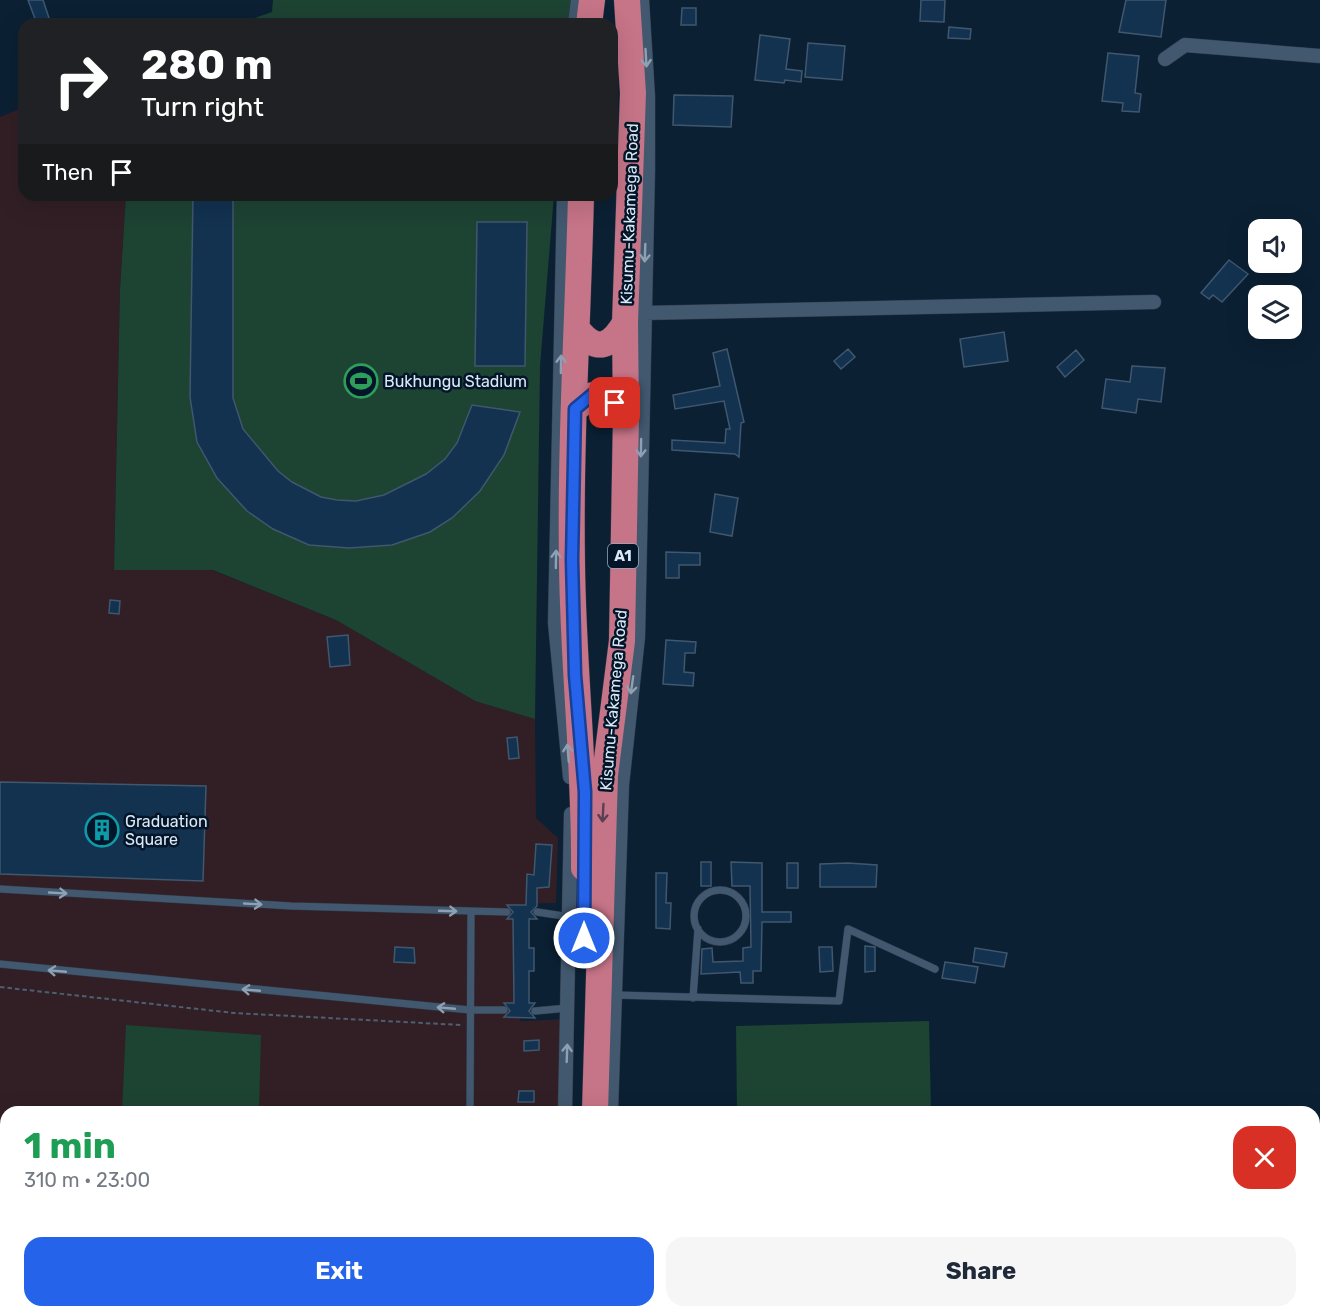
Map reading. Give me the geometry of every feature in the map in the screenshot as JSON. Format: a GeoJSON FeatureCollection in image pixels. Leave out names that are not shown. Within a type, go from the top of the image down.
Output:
{"type":"FeatureCollection","features":[{"type":"Feature","properties":{"kind":"highway"},"geometry":{"type":"LineString","coordinates":[[590,18],[592,0]]}},
{"type":"Feature","properties":{"kind":"highway","name":"Kisumu-Kakamega Road"},"geometry":{"type":"LineString","coordinates":[[595,1106],[605,775],[622,640],[626,415],[634,318],[633,93],[627,0]]}},
{"type":"Feature","properties":{"kind":"highway"},"geometry":{"type":"LineString","coordinates":[[580,1106],[585,792],[574,644],[572,560],[581,201]]}},
{"type":"Feature","properties":{"kind":"highway"},"geometry":{"type":"LineString","coordinates":[[578,330],[594,344],[604,345],[615,338],[634,318]]}},
{"type":"Feature","properties":{"kind":"highway"},"geometry":{"type":"LineString","coordinates":[[575,409],[593,394],[602,395],[615,403],[626,415]]}},
{"type":"Feature","properties":{"kind":"street"},"geometry":{"type":"LineString","coordinates":[[576,18],[578,0]]}},
{"type":"Feature","properties":{"kind":"street"},"geometry":{"type":"LineString","coordinates":[[611,1106],[622,785],[637,648],[634,318],[648,97],[642,0]]}},
{"type":"Feature","properties":{"kind":"street"},"geometry":{"type":"LineString","coordinates":[[1165,59],[1185,45],[1320,56]]}},
{"type":"Feature","properties":{"kind":"street"},"geometry":{"type":"LineString","coordinates":[[564,201],[555,623],[572,799],[565,1106]]}},
{"type":"Feature","properties":{"kind":"street"},"geometry":{"type":"LineString","coordinates":[[634,318],[1154,302]]}},
{"type":"Feature","properties":{"kind":"street"},"geometry":{"type":"LineString","coordinates":[[560,669],[574,644]]}},
{"type":"Feature","properties":{"kind":"street"},"geometry":{"type":"LineString","coordinates":[[618,671],[637,648]]}},
{"type":"Feature","properties":{"kind":"lane"},"geometry":{"type":"LineString","coordinates":[[0,889],[291,906],[507,912]]}},
{"type":"Feature","properties":{"kind":"lane"},"geometry":{"type":"LineString","coordinates":[[693,998],[698,929],[695,910],[706,894],[725,890],[741,900],[746,918],[738,936],[726,941],[713,941],[698,929]]}},
{"type":"Feature","properties":{"kind":"lane"},"geometry":{"type":"LineString","coordinates":[[470,1106],[471,911]]}},
{"type":"Feature","properties":{"kind":"lane"},"geometry":{"type":"LineString","coordinates":[[537,912],[570,917]]}},
{"type":"Feature","properties":{"kind":"lane"},"geometry":{"type":"LineString","coordinates":[[615,996],[839,1001],[848,929],[935,969]]}},
{"type":"Feature","properties":{"kind":"lane"},"geometry":{"type":"LineString","coordinates":[[0,964],[470,1010],[504,1011]]}},
{"type":"Feature","properties":{"kind":"lane"},"geometry":{"type":"LineString","coordinates":[[536,1011],[568,1008]]}},
{"type":"Feature","properties":{"kind":"path"},"geometry":{"type":"LineString","coordinates":[[0,987],[234,1012],[470,1026]]}},
{"type":"Feature","properties":{"kind":"shaded area"},"geometry":{"type":"Polygon","coordinates":[[[18,110],[18,201],[126,201],[120,289],[114,570],[212,570],[336,620],[475,701],[535,719],[536,818],[558,838],[556,903],[520,904],[520,1021],[566,1019],[564,1106],[0,1106],[0,117],[18,110]]]}},
{"type":"Feature","properties":{"kind":"green space"},"geometry":{"type":"Polygon","coordinates":[[[273,0],[574,0],[572,18],[255,18],[272,12],[273,0]]]}},
{"type":"Feature","properties":{"kind":"green space"},"geometry":{"type":"Polygon","coordinates":[[[126,201],[554,201],[540,366],[535,719],[475,701],[336,620],[213,570],[114,570],[120,289],[126,201]]]}},
{"type":"Feature","properties":{"kind":"green space"},"geometry":{"type":"Polygon","coordinates":[[[929,1021],[931,1106],[737,1106],[736,1026],[929,1021]]]}},
{"type":"Feature","properties":{"kind":"green space"},"geometry":{"type":"Polygon","coordinates":[[[126,1025],[261,1035],[259,1106],[122,1106],[126,1025]]]}},
{"type":"Feature","properties":{"kind":"building"},"geometry":{"type":"Polygon","coordinates":[[[28,0],[43,0],[49,18],[35,18],[28,0]]]}},
{"type":"Feature","properties":{"kind":"building"},"geometry":{"type":"Polygon","coordinates":[[[921,0],[945,0],[944,22],[920,21],[921,0]]]}},
{"type":"Feature","properties":{"kind":"building"},"geometry":{"type":"Polygon","coordinates":[[[1126,0],[1166,0],[1161,37],[1119,32],[1126,0]]]}},
{"type":"Feature","properties":{"kind":"building"},"geometry":{"type":"Polygon","coordinates":[[[682,8],[696,8],[696,25],[681,25],[682,8]]]}},
{"type":"Feature","properties":{"kind":"building"},"geometry":{"type":"Polygon","coordinates":[[[949,27],[971,29],[970,39],[948,38],[949,27]]]}},
{"type":"Feature","properties":{"kind":"building"},"geometry":{"type":"Polygon","coordinates":[[[760,35],[790,39],[786,69],[802,71],[801,82],[755,80],[760,35]]]}},
{"type":"Feature","properties":{"kind":"building"},"geometry":{"type":"Polygon","coordinates":[[[808,43],[845,46],[842,80],[805,77],[808,43]]]}},
{"type":"Feature","properties":{"kind":"building"},"geometry":{"type":"Polygon","coordinates":[[[1108,53],[1139,56],[1135,93],[1141,94],[1139,112],[1122,111],[1123,103],[1102,101],[1108,53]]]}},
{"type":"Feature","properties":{"kind":"building"},"geometry":{"type":"Polygon","coordinates":[[[674,95],[733,96],[731,127],[673,125],[674,95]]]}},
{"type":"Feature","properties":{"kind":"building"},"geometry":{"type":"Polygon","coordinates":[[[193,201],[233,201],[233,398],[243,429],[278,471],[292,482],[321,497],[337,500],[356,501],[384,495],[426,474],[445,459],[457,443],[472,405],[520,412],[504,455],[480,491],[452,518],[430,532],[392,545],[349,548],[309,545],[273,529],[247,511],[217,478],[197,442],[190,397],[193,201]]]}},
{"type":"Feature","properties":{"kind":"building"},"geometry":{"type":"Polygon","coordinates":[[[477,222],[527,222],[525,366],[475,366],[477,222]]]}},
{"type":"Feature","properties":{"kind":"building"},"geometry":{"type":"Polygon","coordinates":[[[1229,260],[1248,274],[1222,302],[1213,295],[1209,299],[1201,293],[1229,260]]]}},
{"type":"Feature","properties":{"kind":"building"},"geometry":{"type":"Polygon","coordinates":[[[1004,332],[1008,361],[964,367],[960,339],[1004,332]]]}},
{"type":"Feature","properties":{"kind":"building"},"geometry":{"type":"Polygon","coordinates":[[[727,349],[744,422],[741,423],[739,457],[735,454],[672,450],[672,440],[725,443],[726,429],[730,429],[724,401],[675,409],[673,395],[720,386],[713,353],[727,349]]]}},
{"type":"Feature","properties":{"kind":"building"},"geometry":{"type":"Polygon","coordinates":[[[848,349],[855,357],[841,369],[834,361],[848,349]]]}},
{"type":"Feature","properties":{"kind":"building"},"geometry":{"type":"Polygon","coordinates":[[[1076,350],[1084,360],[1065,377],[1057,367],[1076,350]]]}},
{"type":"Feature","properties":{"kind":"building"},"geometry":{"type":"Polygon","coordinates":[[[1132,366],[1165,368],[1161,402],[1138,399],[1136,413],[1102,408],[1106,379],[1130,382],[1132,366]]]}},
{"type":"Feature","properties":{"kind":"building"},"geometry":{"type":"Polygon","coordinates":[[[715,494],[738,498],[732,536],[710,532],[715,494]]]}},
{"type":"Feature","properties":{"kind":"building"},"geometry":{"type":"Polygon","coordinates":[[[666,552],[700,553],[700,565],[679,565],[679,578],[666,578],[666,552]]]}},
{"type":"Feature","properties":{"kind":"building"},"geometry":{"type":"Polygon","coordinates":[[[110,600],[120,601],[119,614],[109,613],[110,600]]]}},
{"type":"Feature","properties":{"kind":"building"},"geometry":{"type":"Polygon","coordinates":[[[348,635],[350,665],[330,667],[327,637],[348,635]]]}},
{"type":"Feature","properties":{"kind":"building"},"geometry":{"type":"Polygon","coordinates":[[[666,640],[696,642],[695,653],[685,653],[684,672],[694,673],[693,686],[663,684],[666,640]]]}},
{"type":"Feature","properties":{"kind":"building"},"geometry":{"type":"Polygon","coordinates":[[[517,737],[519,758],[509,759],[507,738],[517,737]]]}},
{"type":"Feature","properties":{"kind":"building","name":"Graduation Square"},"geometry":{"type":"Polygon","coordinates":[[[0,782],[206,786],[203,881],[0,874],[0,782]]]}},
{"type":"Feature","properties":{"kind":"building"},"geometry":{"type":"Polygon","coordinates":[[[536,844],[552,845],[549,887],[537,888],[537,906],[531,912],[537,919],[529,919],[529,948],[534,948],[534,971],[529,971],[529,1003],[535,1003],[529,1011],[535,1018],[504,1017],[510,1011],[504,1003],[514,1003],[513,919],[507,919],[513,912],[507,905],[526,905],[527,874],[534,875],[536,844]]]}},
{"type":"Feature","properties":{"kind":"building"},"geometry":{"type":"Polygon","coordinates":[[[701,862],[711,862],[711,886],[701,886],[701,862]]]}},
{"type":"Feature","properties":{"kind":"building"},"geometry":{"type":"Polygon","coordinates":[[[731,862],[762,863],[762,912],[791,912],[791,922],[762,922],[761,971],[753,971],[753,983],[741,983],[740,972],[701,974],[702,949],[712,948],[713,962],[743,961],[743,948],[751,947],[750,886],[732,886],[731,862]]]}},
{"type":"Feature","properties":{"kind":"building"},"geometry":{"type":"Polygon","coordinates":[[[787,863],[798,863],[798,888],[787,888],[787,863]]]}},
{"type":"Feature","properties":{"kind":"building"},"geometry":{"type":"Polygon","coordinates":[[[820,864],[877,865],[876,887],[820,887],[820,864]]]}},
{"type":"Feature","properties":{"kind":"building"},"geometry":{"type":"Polygon","coordinates":[[[656,873],[667,873],[666,903],[671,903],[670,929],[656,928],[656,873]]]}},
{"type":"Feature","properties":{"kind":"building"},"geometry":{"type":"Polygon","coordinates":[[[865,946],[875,947],[875,971],[865,972],[865,946]]]}},
{"type":"Feature","properties":{"kind":"building"},"geometry":{"type":"Polygon","coordinates":[[[395,947],[414,948],[415,963],[394,962],[395,947]]]}},
{"type":"Feature","properties":{"kind":"building"},"geometry":{"type":"Polygon","coordinates":[[[819,947],[832,947],[833,971],[820,972],[819,947]]]}},
{"type":"Feature","properties":{"kind":"building"},"geometry":{"type":"Polygon","coordinates":[[[975,948],[1007,953],[1004,967],[973,962],[975,948]]]}},
{"type":"Feature","properties":{"kind":"building"},"geometry":{"type":"Polygon","coordinates":[[[945,962],[978,967],[975,983],[942,978],[945,962]]]}},
{"type":"Feature","properties":{"kind":"building"},"geometry":{"type":"Polygon","coordinates":[[[539,1040],[539,1050],[524,1051],[524,1041],[539,1040]]]}},
{"type":"Feature","properties":{"kind":"building"},"geometry":{"type":"Polygon","coordinates":[[[519,1091],[534,1091],[534,1102],[518,1102],[519,1091]]]}},
{"type":"Feature","properties":{"kind":"place","name":"Bukhungu Stadium"},"geometry":{"type":"Point","coordinates":[361,381]}},
{"type":"Feature","properties":{"kind":"place","name":"Graduation Square"},"geometry":{"type":"Point","coordinates":[102,830]}},
{"type":"Feature","properties":{"kind":"route"},"geometry":{"type":"LineString","coordinates":[[584,938],[585,792],[573,629],[575,409],[593,394],[602,395],[615,403]]}}]}
